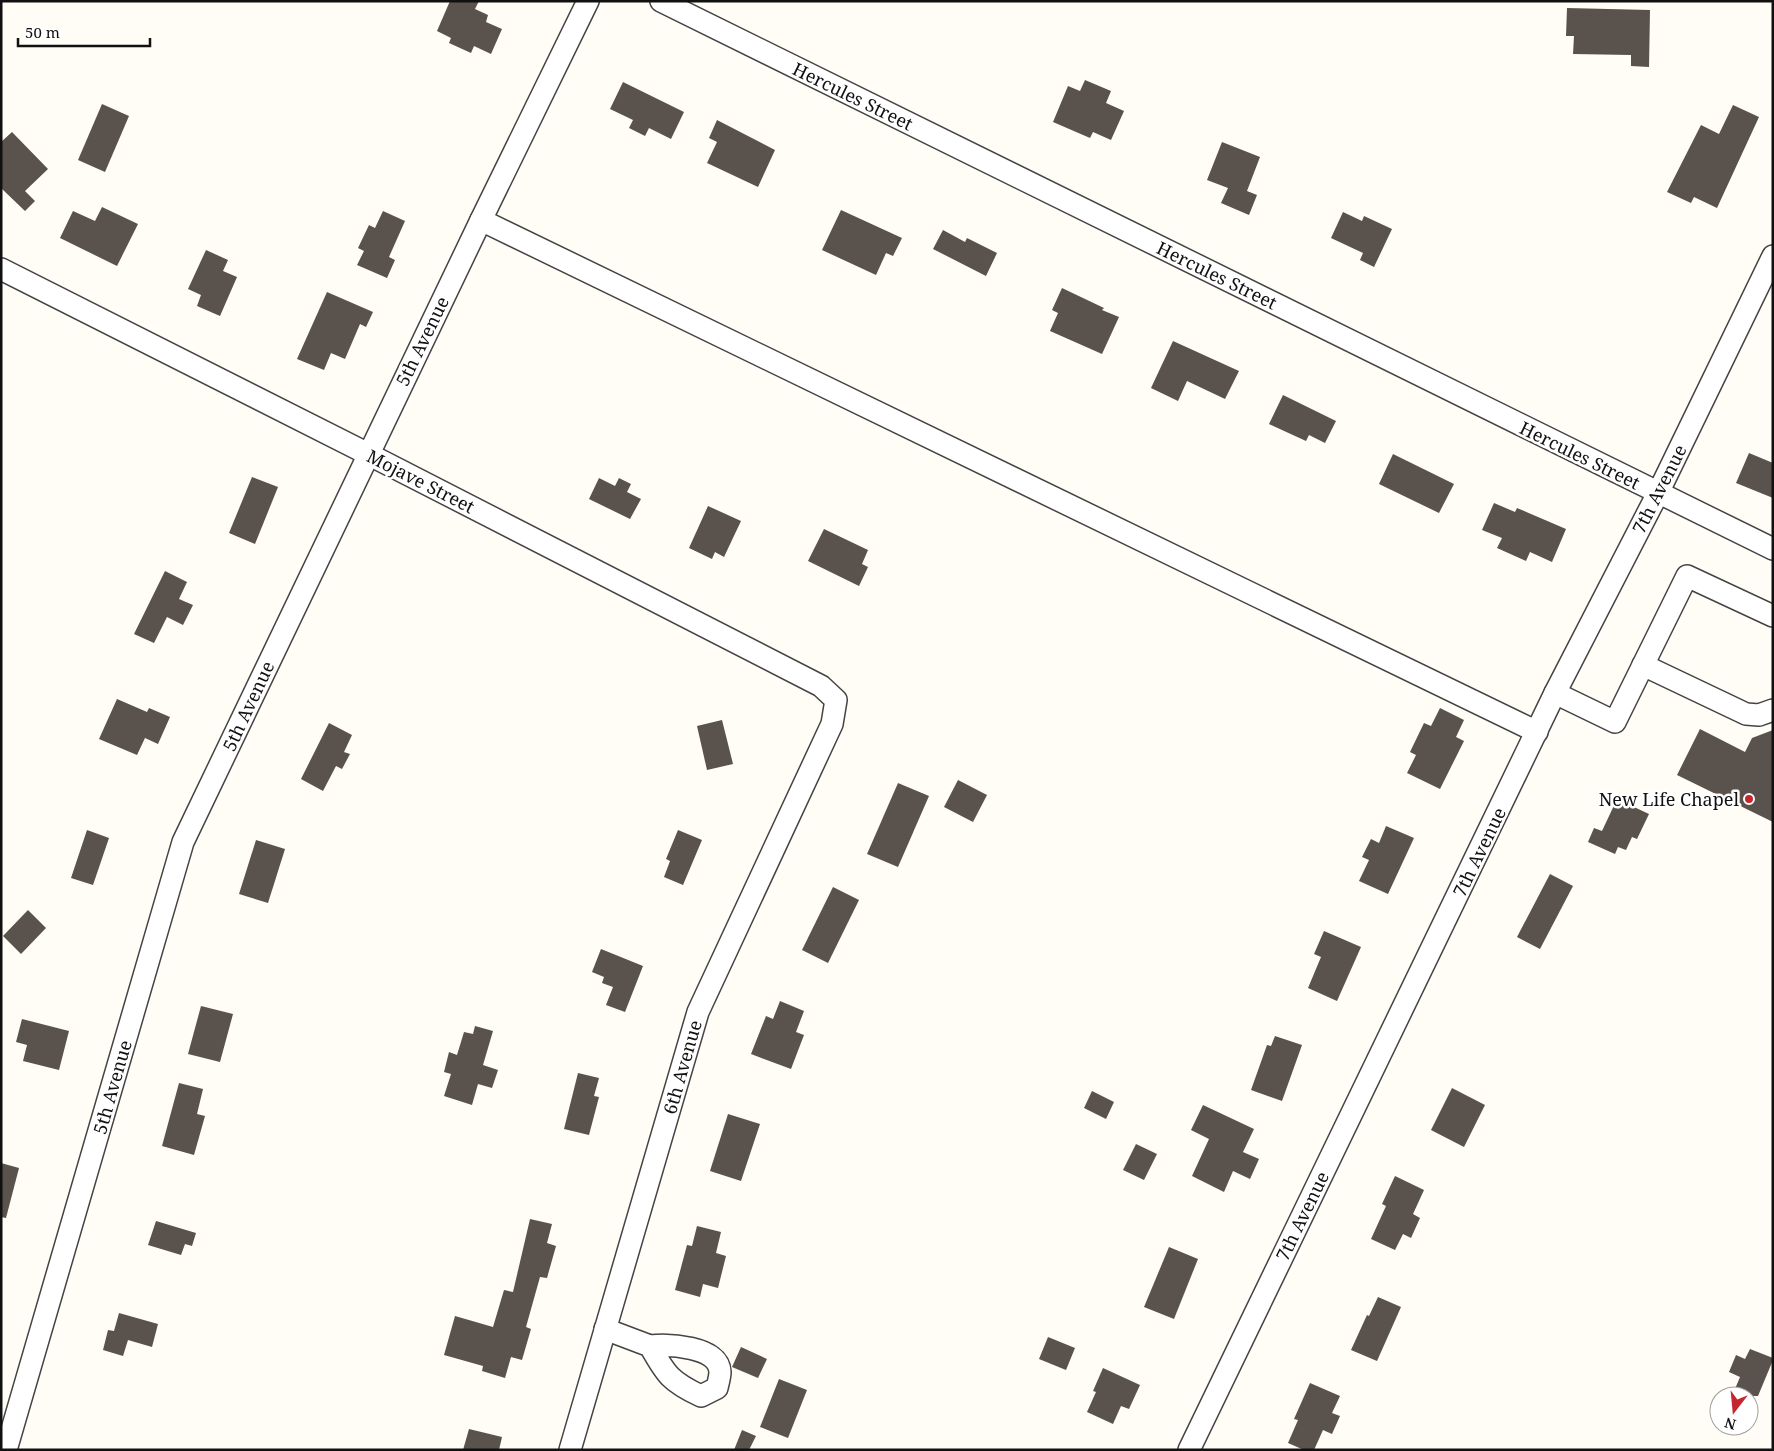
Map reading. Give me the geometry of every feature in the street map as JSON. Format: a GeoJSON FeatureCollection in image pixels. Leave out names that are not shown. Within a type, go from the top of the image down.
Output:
{"type":"FeatureCollection","features":[{"type":"Feature","properties":{"kind":"street","name":"5th Avenue"},"geometry":{"type":"LineString","coordinates":[[6,1450],[183,842],[368,454],[588,1]]}},
{"type":"Feature","properties":{"kind":"street","name":"Hercules Street"},"geometry":{"type":"LineString","coordinates":[[661,1],[1773,549]]}},
{"type":"Feature","properties":{"kind":"street"},"geometry":{"type":"LineString","coordinates":[[481,220],[1537,732]]}},
{"type":"Feature","properties":{"kind":"street","name":"7th Avenue"},"geometry":{"type":"LineString","coordinates":[[1189,1450],[1555,693],[1658,493],[1773,256]]}},
{"type":"Feature","properties":{"kind":"street","name":"Mojave Street"},"geometry":{"type":"LineString","coordinates":[[1,269],[821,686],[836,700]]}},
{"type":"Feature","properties":{"kind":"street"},"geometry":{"type":"LineString","coordinates":[[1555,693],[1616,722],[1686,576],[1773,616]]}},
{"type":"Feature","properties":{"kind":"street"},"geometry":{"type":"LineString","coordinates":[[1643,665],[1746,714],[1759,715],[1773,710]]}},
{"type":"Feature","properties":{"kind":"street","name":"6th Avenue"},"geometry":{"type":"LineString","coordinates":[[570,1450],[698,1012],[832,724],[836,700]]}},
{"type":"Feature","properties":{"kind":"street"},"geometry":{"type":"LineString","coordinates":[[606,1329],[650,1346]]}},
{"type":"Feature","properties":{"kind":"building"},"geometry":{"type":"Polygon","coordinates":[[[450,1],[479,1],[475,9],[488,15],[486,22],[502,29],[491,54],[474,46],[471,53],[449,43],[451,38],[437,31],[450,1]]]}},
{"type":"Feature","properties":{"kind":"building"},"geometry":{"type":"Polygon","coordinates":[[[1567,8],[1650,10],[1649,67],[1631,66],[1631,55],[1573,54],[1574,36],[1566,36],[1567,8]]]}},
{"type":"Feature","properties":{"kind":"building"},"geometry":{"type":"Polygon","coordinates":[[[1085,80],[1111,91],[1106,103],[1124,111],[1111,140],[1093,132],[1090,138],[1053,122],[1068,86],[1080,91],[1085,80]]]}},
{"type":"Feature","properties":{"kind":"building"},"geometry":{"type":"Polygon","coordinates":[[[623,82],[684,112],[671,139],[649,128],[645,136],[629,128],[633,120],[610,109],[623,82]]]}},
{"type":"Feature","properties":{"kind":"building"},"geometry":{"type":"Polygon","coordinates":[[[102,104],[129,116],[105,172],[78,160],[102,104]]]}},
{"type":"Feature","properties":{"kind":"building"},"geometry":{"type":"Polygon","coordinates":[[[1733,105],[1759,117],[1717,208],[1694,197],[1691,203],[1667,192],[1701,125],[1719,134],[1733,105]]]}},
{"type":"Feature","properties":{"kind":"building"},"geometry":{"type":"Polygon","coordinates":[[[717,120],[775,150],[758,187],[707,163],[717,142],[709,138],[717,120]]]}},
{"type":"Feature","properties":{"kind":"building"},"geometry":{"type":"Polygon","coordinates":[[[12,132],[48,169],[25,191],[35,201],[25,211],[1,188],[1,142],[12,132]]]}},
{"type":"Feature","properties":{"kind":"building"},"geometry":{"type":"Polygon","coordinates":[[[1222,142],[1260,157],[1247,191],[1257,195],[1249,215],[1221,203],[1228,188],[1207,180],[1222,142]]]}},
{"type":"Feature","properties":{"kind":"building"},"geometry":{"type":"Polygon","coordinates":[[[102,207],[138,224],[117,266],[60,238],[73,211],[95,221],[102,207]]]}},
{"type":"Feature","properties":{"kind":"building"},"geometry":{"type":"Polygon","coordinates":[[[841,210],[902,238],[893,256],[886,253],[876,275],[822,250],[841,210]]]}},
{"type":"Feature","properties":{"kind":"building"},"geometry":{"type":"Polygon","coordinates":[[[383,211],[405,221],[389,257],[395,260],[387,278],[357,265],[364,251],[358,248],[369,225],[375,228],[383,211]]]}},
{"type":"Feature","properties":{"kind":"building"},"geometry":{"type":"Polygon","coordinates":[[[1343,212],[1362,221],[1364,216],[1392,229],[1374,267],[1360,260],[1363,253],[1331,238],[1343,212]]]}},
{"type":"Feature","properties":{"kind":"building"},"geometry":{"type":"Polygon","coordinates":[[[943,230],[965,242],[967,238],[997,253],[986,276],[933,249],[943,230]]]}},
{"type":"Feature","properties":{"kind":"building"},"geometry":{"type":"Polygon","coordinates":[[[206,250],[228,260],[223,271],[237,277],[220,316],[197,306],[201,295],[188,289],[206,250]]]}},
{"type":"Feature","properties":{"kind":"building"},"geometry":{"type":"Polygon","coordinates":[[[1062,288],[1119,317],[1102,354],[1050,331],[1058,313],[1052,310],[1062,288]]]}},
{"type":"Feature","properties":{"kind":"building"},"geometry":{"type":"Polygon","coordinates":[[[327,292],[373,312],[366,327],[360,324],[345,359],[331,353],[324,370],[297,359],[327,292]]]}},
{"type":"Feature","properties":{"kind":"building"},"geometry":{"type":"Polygon","coordinates":[[[1173,341],[1239,371],[1225,399],[1187,381],[1178,401],[1151,388],[1173,341]]]}},
{"type":"Feature","properties":{"kind":"building"},"geometry":{"type":"Polygon","coordinates":[[[1283,395],[1336,421],[1325,443],[1309,435],[1306,441],[1269,424],[1283,395]]]}},
{"type":"Feature","properties":{"kind":"building"},"geometry":{"type":"Polygon","coordinates":[[[1749,453],[1773,463],[1773,498],[1736,483],[1749,453]]]}},
{"type":"Feature","properties":{"kind":"building"},"geometry":{"type":"Polygon","coordinates":[[[1393,454],[1454,484],[1439,513],[1379,484],[1393,454]]]}},
{"type":"Feature","properties":{"kind":"building"},"geometry":{"type":"Polygon","coordinates":[[[252,477],[278,487],[255,544],[229,533],[252,477]]]}},
{"type":"Feature","properties":{"kind":"building"},"geometry":{"type":"Polygon","coordinates":[[[599,478],[615,486],[619,478],[631,484],[627,492],[641,499],[630,519],[589,499],[599,478]]]}},
{"type":"Feature","properties":{"kind":"building"},"geometry":{"type":"Polygon","coordinates":[[[1494,503],[1515,512],[1517,508],[1566,529],[1552,562],[1530,552],[1526,561],[1497,548],[1502,538],[1482,530],[1494,503]]]}},
{"type":"Feature","properties":{"kind":"building"},"geometry":{"type":"Polygon","coordinates":[[[708,506],[741,521],[724,557],[715,552],[712,559],[689,548],[708,506]]]}},
{"type":"Feature","properties":{"kind":"building"},"geometry":{"type":"Polygon","coordinates":[[[824,529],[868,550],[862,564],[868,567],[859,586],[808,561],[824,529]]]}},
{"type":"Feature","properties":{"kind":"building"},"geometry":{"type":"Polygon","coordinates":[[[165,571],[187,582],[179,599],[193,605],[183,625],[167,617],[154,643],[134,634],[165,571]]]}},
{"type":"Feature","properties":{"kind":"building"},"geometry":{"type":"Polygon","coordinates":[[[117,699],[147,712],[149,708],[170,717],[158,744],[145,738],[137,755],[99,739],[117,699]]]}},
{"type":"Feature","properties":{"kind":"building"},"geometry":{"type":"Polygon","coordinates":[[[1440,708],[1464,720],[1456,737],[1464,741],[1440,789],[1407,773],[1416,755],[1410,752],[1424,723],[1431,726],[1440,708]]]}},
{"type":"Feature","properties":{"kind":"building"},"geometry":{"type":"Polygon","coordinates":[[[722,720],[733,764],[707,770],[697,726],[722,720]]]}},
{"type":"Feature","properties":{"kind":"building"},"geometry":{"type":"Polygon","coordinates":[[[329,723],[352,735],[344,752],[350,754],[342,769],[336,766],[323,791],[301,779],[329,723]]]}},
{"type":"Feature","properties":{"kind":"building","name":"New Life Chapel"},"geometry":{"type":"Polygon","coordinates":[[[1700,729],[1745,752],[1752,738],[1773,730],[1773,822],[1677,775],[1700,729]]]}},
{"type":"Feature","properties":{"kind":"building"},"geometry":{"type":"Polygon","coordinates":[[[958,780],[987,795],[973,822],[944,807],[958,780]]]}},
{"type":"Feature","properties":{"kind":"building"},"geometry":{"type":"Polygon","coordinates":[[[898,783],[929,796],[898,867],[867,854],[898,783]]]}},
{"type":"Feature","properties":{"kind":"building"},"geometry":{"type":"Polygon","coordinates":[[[1617,799],[1649,814],[1637,839],[1632,837],[1626,850],[1618,847],[1615,854],[1588,842],[1594,828],[1602,831],[1617,799]]]}},
{"type":"Feature","properties":{"kind":"building"},"geometry":{"type":"Polygon","coordinates":[[[1386,826],[1414,838],[1388,894],[1359,881],[1369,860],[1362,857],[1371,839],[1379,843],[1386,826]]]}},
{"type":"Feature","properties":{"kind":"building"},"geometry":{"type":"Polygon","coordinates":[[[87,830],[109,838],[93,885],[71,878],[87,830]]]}},
{"type":"Feature","properties":{"kind":"building"},"geometry":{"type":"Polygon","coordinates":[[[678,830],[702,840],[683,885],[664,877],[670,861],[666,859],[678,830]]]}},
{"type":"Feature","properties":{"kind":"building"},"geometry":{"type":"Polygon","coordinates":[[[256,840],[285,849],[268,903],[239,894],[256,840]]]}},
{"type":"Feature","properties":{"kind":"building"},"geometry":{"type":"Polygon","coordinates":[[[1550,874],[1573,886],[1540,949],[1517,937],[1550,874]]]}},
{"type":"Feature","properties":{"kind":"building"},"geometry":{"type":"Polygon","coordinates":[[[833,887],[859,900],[828,963],[802,950],[833,887]]]}},
{"type":"Feature","properties":{"kind":"building"},"geometry":{"type":"Polygon","coordinates":[[[28,910],[46,928],[21,954],[3,936],[28,910]]]}},
{"type":"Feature","properties":{"kind":"building"},"geometry":{"type":"Polygon","coordinates":[[[1324,931],[1361,947],[1337,1001],[1308,988],[1321,957],[1314,954],[1324,931]]]}},
{"type":"Feature","properties":{"kind":"building"},"geometry":{"type":"Polygon","coordinates":[[[601,949],[643,966],[625,1012],[606,1005],[613,987],[602,983],[604,977],[592,972],[601,949]]]}},
{"type":"Feature","properties":{"kind":"building"},"geometry":{"type":"Polygon","coordinates":[[[780,1001],[804,1011],[796,1032],[804,1035],[791,1069],[751,1054],[766,1016],[773,1019],[780,1001]]]}},
{"type":"Feature","properties":{"kind":"building"},"geometry":{"type":"Polygon","coordinates":[[[201,1006],[233,1014],[220,1062],[188,1054],[201,1006]]]}},
{"type":"Feature","properties":{"kind":"building"},"geometry":{"type":"Polygon","coordinates":[[[22,1019],[69,1031],[59,1070],[23,1061],[27,1045],[16,1042],[22,1019]]]}},
{"type":"Feature","properties":{"kind":"building"},"geometry":{"type":"Polygon","coordinates":[[[475,1026],[493,1031],[483,1065],[498,1070],[492,1088],[478,1084],[472,1105],[444,1096],[451,1074],[444,1072],[449,1052],[457,1055],[464,1032],[473,1034],[475,1026]]]}},
{"type":"Feature","properties":{"kind":"building"},"geometry":{"type":"Polygon","coordinates":[[[1275,1036],[1302,1045],[1282,1101],[1251,1090],[1267,1045],[1271,1046],[1275,1036]]]}},
{"type":"Feature","properties":{"kind":"building"},"geometry":{"type":"Polygon","coordinates":[[[578,1073],[599,1078],[594,1096],[599,1097],[589,1135],[564,1129],[578,1073]]]}},
{"type":"Feature","properties":{"kind":"building"},"geometry":{"type":"Polygon","coordinates":[[[179,1083],[203,1089],[197,1114],[205,1116],[194,1155],[162,1146],[179,1083]]]}},
{"type":"Feature","properties":{"kind":"building"},"geometry":{"type":"Polygon","coordinates":[[[1452,1088],[1485,1105],[1464,1147],[1431,1130],[1452,1088]]]}},
{"type":"Feature","properties":{"kind":"building"},"geometry":{"type":"Polygon","coordinates":[[[1092,1091],[1114,1102],[1106,1119],[1084,1108],[1092,1091]]]}},
{"type":"Feature","properties":{"kind":"building"},"geometry":{"type":"Polygon","coordinates":[[[1203,1105],[1254,1129],[1243,1152],[1259,1159],[1250,1179],[1233,1171],[1224,1192],[1192,1176],[1209,1139],[1191,1130],[1203,1105]]]}},
{"type":"Feature","properties":{"kind":"building"},"geometry":{"type":"Polygon","coordinates":[[[728,1114],[760,1124],[741,1181],[710,1171],[728,1114]]]}},
{"type":"Feature","properties":{"kind":"building"},"geometry":{"type":"Polygon","coordinates":[[[1136,1144],[1157,1154],[1144,1180],[1123,1170],[1136,1144]]]}},
{"type":"Feature","properties":{"kind":"building"},"geometry":{"type":"Polygon","coordinates":[[[1,1163],[19,1168],[6,1218],[1,1217],[1,1163]]]}},
{"type":"Feature","properties":{"kind":"building"},"geometry":{"type":"Polygon","coordinates":[[[1395,1176],[1424,1190],[1413,1214],[1420,1218],[1411,1238],[1403,1234],[1395,1250],[1371,1239],[1386,1206],[1382,1204],[1395,1176]]]}},
{"type":"Feature","properties":{"kind":"building"},"geometry":{"type":"Polygon","coordinates":[[[530,1219],[552,1224],[547,1243],[556,1246],[547,1278],[540,1277],[526,1327],[531,1329],[522,1360],[511,1357],[505,1378],[482,1371],[483,1366],[444,1355],[455,1316],[493,1327],[504,1290],[513,1292],[530,1219]]]}},
{"type":"Feature","properties":{"kind":"building"},"geometry":{"type":"Polygon","coordinates":[[[156,1221],[196,1233],[192,1246],[185,1244],[181,1255],[148,1245],[156,1221]]]}},
{"type":"Feature","properties":{"kind":"building"},"geometry":{"type":"Polygon","coordinates":[[[697,1226],[721,1232],[716,1253],[726,1256],[718,1288],[703,1284],[700,1297],[675,1290],[687,1245],[692,1246],[697,1226]]]}},
{"type":"Feature","properties":{"kind":"building"},"geometry":{"type":"Polygon","coordinates":[[[1169,1247],[1198,1259],[1174,1319],[1144,1307],[1169,1247]]]}},
{"type":"Feature","properties":{"kind":"building"},"geometry":{"type":"Polygon","coordinates":[[[1378,1297],[1401,1307],[1377,1361],[1351,1350],[1367,1315],[1369,1316],[1378,1297]]]}},
{"type":"Feature","properties":{"kind":"building"},"geometry":{"type":"Polygon","coordinates":[[[119,1313],[158,1324],[152,1347],[128,1340],[123,1356],[103,1350],[108,1330],[114,1331],[119,1313]]]}},
{"type":"Feature","properties":{"kind":"building"},"geometry":{"type":"Polygon","coordinates":[[[1048,1337],[1075,1348],[1066,1370],[1039,1359],[1048,1337]]]}},
{"type":"Feature","properties":{"kind":"building"},"geometry":{"type":"Polygon","coordinates":[[[741,1347],[767,1359],[758,1378],[732,1367],[741,1347]]]}},
{"type":"Feature","properties":{"kind":"building"},"geometry":{"type":"Polygon","coordinates":[[[1750,1349],[1773,1358],[1759,1394],[1759,1386],[1736,1386],[1740,1377],[1729,1372],[1736,1355],[1745,1359],[1750,1349]]]}},
{"type":"Feature","properties":{"kind":"building"},"geometry":{"type":"Polygon","coordinates":[[[1103,1368],[1140,1385],[1129,1409],[1121,1406],[1113,1424],[1087,1412],[1096,1392],[1093,1391],[1103,1368]]]}},
{"type":"Feature","properties":{"kind":"building"},"geometry":{"type":"Polygon","coordinates":[[[779,1379],[807,1390],[788,1438],[760,1427],[779,1379]]]}},
{"type":"Feature","properties":{"kind":"building"},"geometry":{"type":"Polygon","coordinates":[[[1310,1383],[1340,1396],[1332,1413],[1340,1416],[1332,1434],[1323,1430],[1314,1450],[1304,1450],[1288,1443],[1298,1420],[1294,1419],[1310,1383]]]}},
{"type":"Feature","properties":{"kind":"building"},"geometry":{"type":"Polygon","coordinates":[[[469,1429],[502,1437],[499,1450],[463,1450],[469,1429]]]}},
{"type":"Feature","properties":{"kind":"building"},"geometry":{"type":"Polygon","coordinates":[[[742,1430],[756,1436],[749,1450],[734,1450],[742,1430]]]}},
{"type":"Feature","properties":{"kind":"place","name":"New Life Chapel"},"geometry":{"type":"Point","coordinates":[1749,799]}}]}
